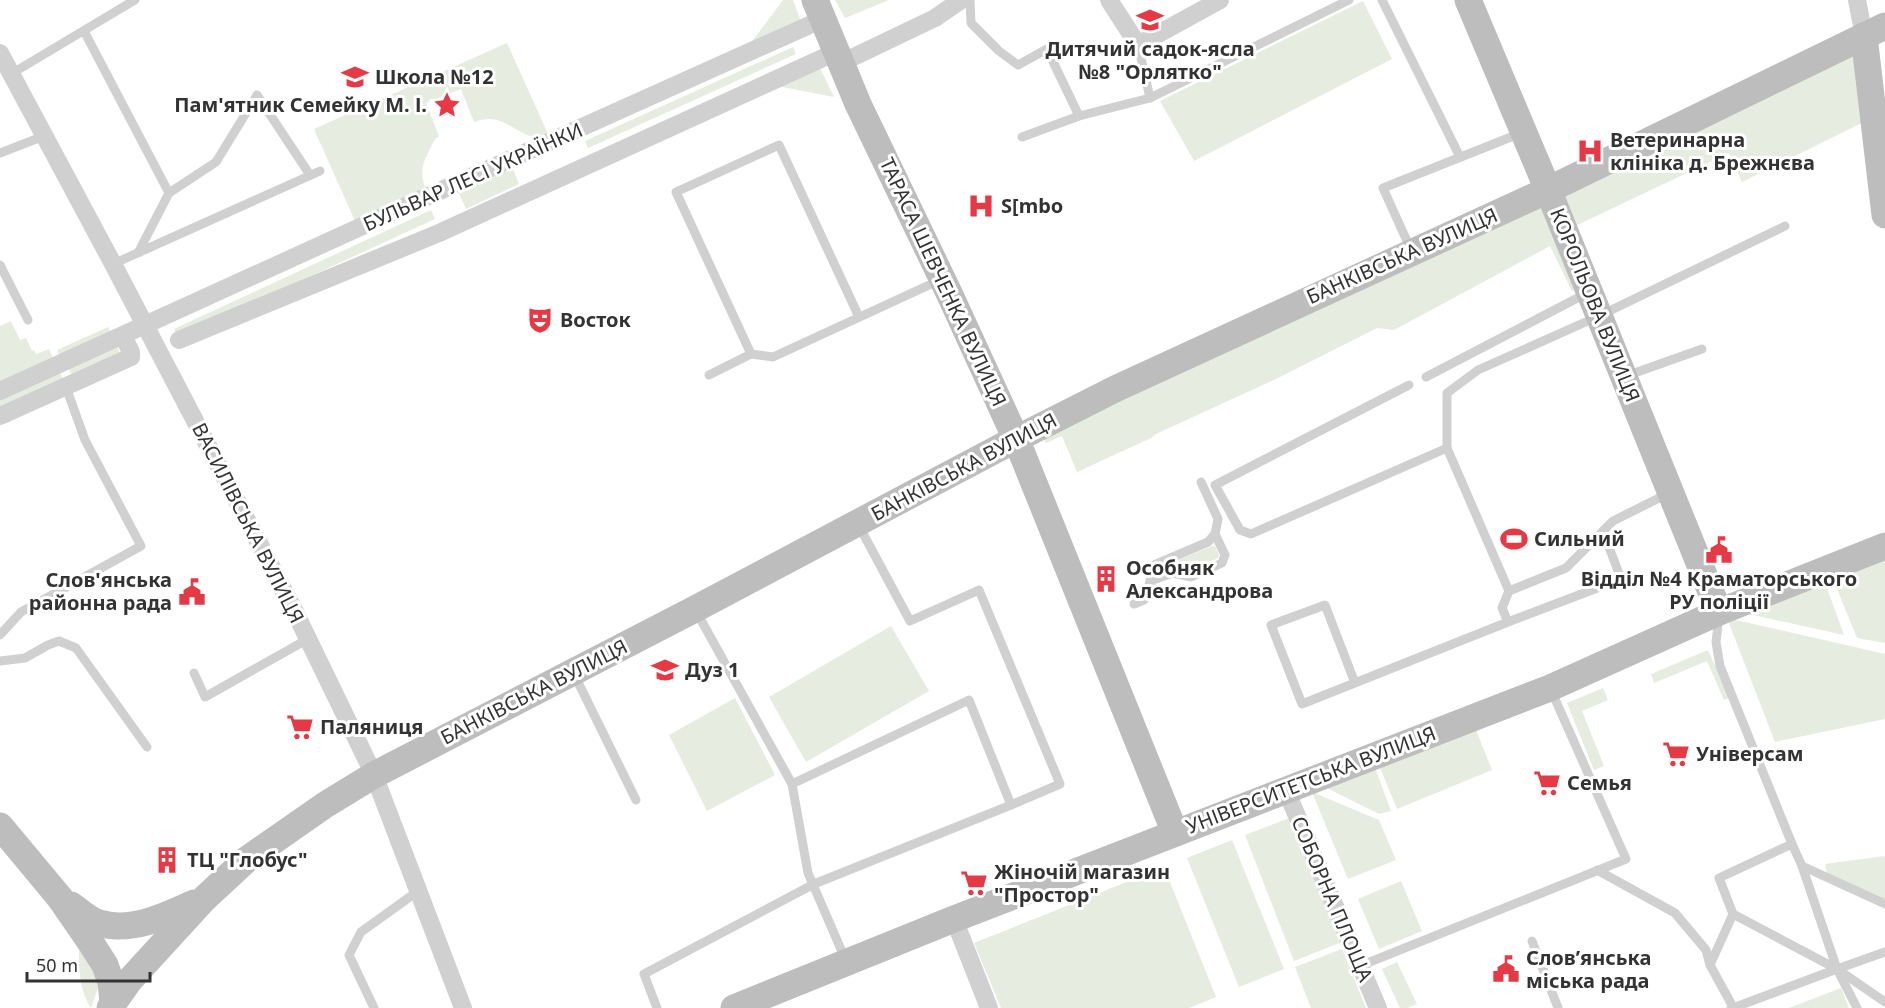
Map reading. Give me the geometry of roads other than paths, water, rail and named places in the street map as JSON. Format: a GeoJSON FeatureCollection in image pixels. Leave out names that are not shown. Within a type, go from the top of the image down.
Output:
{"type":"FeatureCollection","features":[{"type":"Feature","properties":{"kind":"street","name":"БУЛЬВАР ЛЕСІ УКРАЇНКИ"},"geometry":{"type":"LineString","coordinates":[[179,340],[439,233],[839,57],[935,18],[961,0]]}},
{"type":"Feature","properties":{"kind":"street"},"geometry":{"type":"LineString","coordinates":[[1109,0],[1138,45],[1220,0]]}},
{"type":"Feature","properties":{"kind":"street","name":"КОРОЛЬОВА ВУЛИЦЯ"},"geometry":{"type":"LineString","coordinates":[[1468,0],[1548,190],[1719,612]]}},
{"type":"Feature","properties":{"kind":"street"},"geometry":{"type":"LineString","coordinates":[[1857,0],[1874,31],[1885,215]]}},
{"type":"Feature","properties":{"kind":"street","name":"БУЛЬВАР ЛЕСІ УКРАЇНКИ"},"geometry":{"type":"LineString","coordinates":[[0,391],[424,198],[819,10]]}},
{"type":"Feature","properties":{"kind":"street","name":"ТАРАСА ШЕВЧЕНКА ВУЛИЦЯ"},"geometry":{"type":"LineString","coordinates":[[819,10],[858,104],[1016,439],[1093,621],[1175,833]]}},
{"type":"Feature","properties":{"kind":"street","name":"БАНКІВСЬКА ВУЛИЦЯ"},"geometry":{"type":"LineString","coordinates":[[112,1005],[129,981],[205,898],[246,860],[325,805],[374,775],[1115,389],[1548,190],[1874,31]]}},
{"type":"Feature","properties":{"kind":"street","name":"ВАСИЛІВСЬКА ВУЛИЦЯ"},"geometry":{"type":"LineString","coordinates":[[0,53],[113,264],[308,639],[374,775],[463,1008]]}},
{"type":"Feature","properties":{"kind":"street"},"geometry":{"type":"LineString","coordinates":[[0,416],[131,357],[123,336]]}},
{"type":"Feature","properties":{"kind":"street"},"geometry":{"type":"LineString","coordinates":[[61,363],[69,386]]}},
{"type":"Feature","properties":{"kind":"street","name":"УНІВЕРСИТЕТСЬКА ВУЛИЦЯ"},"geometry":{"type":"LineString","coordinates":[[734,1008],[954,919],[1550,688],[1719,612],[1885,546]]}},
{"type":"Feature","properties":{"kind":"street","name":"СОБОРНА ПЛОЩА"},"geometry":{"type":"LineString","coordinates":[[1286,790],[1378,1008]]}},
{"type":"Feature","properties":{"kind":"street"},"geometry":{"type":"LineString","coordinates":[[0,826],[60,898],[105,964],[111,982],[112,1005]]}},
{"type":"Feature","properties":{"kind":"street"},"geometry":{"type":"LineString","coordinates":[[60,898],[97,922],[117,926],[141,923],[164,916],[205,898]]}},
{"type":"Feature","properties":{"kind":"street"},"geometry":{"type":"LineString","coordinates":[[954,919],[989,1008]]}},
{"type":"Feature","properties":{"kind":"lane"},"geometry":{"type":"LineString","coordinates":[[11,74],[135,0]]}},
{"type":"Feature","properties":{"kind":"lane"},"geometry":{"type":"LineString","coordinates":[[970,0],[971,23],[999,51],[1018,65],[1047,49],[1079,116]]}},
{"type":"Feature","properties":{"kind":"lane"},"geometry":{"type":"LineString","coordinates":[[1022,137],[1079,116],[1150,98],[1349,0]]}},
{"type":"Feature","properties":{"kind":"lane"},"geometry":{"type":"LineString","coordinates":[[1382,0],[1460,157]]}},
{"type":"Feature","properties":{"kind":"lane"},"geometry":{"type":"LineString","coordinates":[[84,31],[169,193]]}},
{"type":"Feature","properties":{"kind":"lane"},"geometry":{"type":"LineString","coordinates":[[1138,45],[1150,98]]}},
{"type":"Feature","properties":{"kind":"lane"},"geometry":{"type":"LineString","coordinates":[[138,253],[169,193],[216,162],[257,94],[310,176]]}},
{"type":"Feature","properties":{"kind":"lane"},"geometry":{"type":"LineString","coordinates":[[1412,252],[1383,188],[1524,132]]}},
{"type":"Feature","properties":{"kind":"lane"},"geometry":{"type":"LineString","coordinates":[[0,153],[44,136]]}},
{"type":"Feature","properties":{"kind":"lane"},"geometry":{"type":"LineString","coordinates":[[751,354],[676,192],[779,145],[859,317]]}},
{"type":"Feature","properties":{"kind":"lane"},"geometry":{"type":"LineString","coordinates":[[113,264],[320,171]]}},
{"type":"Feature","properties":{"kind":"lane"},"geometry":{"type":"LineString","coordinates":[[1426,377],[1594,304],[1785,226]]}},
{"type":"Feature","properties":{"kind":"lane"},"geometry":{"type":"LineString","coordinates":[[0,265],[28,320]]}},
{"type":"Feature","properties":{"kind":"lane"},"geometry":{"type":"LineString","coordinates":[[709,375],[751,354],[773,357],[942,279]]}},
{"type":"Feature","properties":{"kind":"lane"},"geometry":{"type":"LineString","coordinates":[[1509,591],[1447,448],[1447,393],[1478,370],[1594,304]]}},
{"type":"Feature","properties":{"kind":"lane"},"geometry":{"type":"LineString","coordinates":[[1624,377],[1702,349]]}},
{"type":"Feature","properties":{"kind":"lane"},"geometry":{"type":"LineString","coordinates":[[1408,385],[1215,485],[1240,530],[1251,534],[1447,448]]}},
{"type":"Feature","properties":{"kind":"lane"},"geometry":{"type":"LineString","coordinates":[[0,635],[21,612],[141,546],[85,440],[69,386]]}},
{"type":"Feature","properties":{"kind":"lane"},"geometry":{"type":"LineString","coordinates":[[1134,604],[1144,600],[1154,564],[1208,542],[1215,534],[1218,519],[1200,482]]}},
{"type":"Feature","properties":{"kind":"lane"},"geometry":{"type":"LineString","coordinates":[[1508,622],[1502,608],[1509,591],[1566,568],[1613,521],[1671,492]]}},
{"type":"Feature","properties":{"kind":"lane"},"geometry":{"type":"LineString","coordinates":[[657,1008],[644,974],[814,884],[1060,783],[979,590],[910,621],[857,523]]}},
{"type":"Feature","properties":{"kind":"lane"},"geometry":{"type":"LineString","coordinates":[[1355,683],[1325,605],[1271,626],[1302,704],[1622,579],[1602,531]]}},
{"type":"Feature","properties":{"kind":"lane"},"geometry":{"type":"LineString","coordinates":[[1149,586],[1153,580],[1173,573],[1191,577],[1222,563],[1225,555],[1215,534]]}},
{"type":"Feature","properties":{"kind":"lane"},"geometry":{"type":"LineString","coordinates":[[695,609],[792,784],[808,873],[847,964]]}},
{"type":"Feature","properties":{"kind":"lane"},"geometry":{"type":"LineString","coordinates":[[1719,612],[1716,642],[1720,666],[1802,866],[1837,969],[1857,1008]]}},
{"type":"Feature","properties":{"kind":"lane"},"geometry":{"type":"LineString","coordinates":[[194,673],[206,697],[308,639]]}},
{"type":"Feature","properties":{"kind":"lane"},"geometry":{"type":"LineString","coordinates":[[0,661],[25,658],[59,641],[76,648],[147,747]]}},
{"type":"Feature","properties":{"kind":"lane"},"geometry":{"type":"LineString","coordinates":[[573,672],[636,800]]}},
{"type":"Feature","properties":{"kind":"lane"},"geometry":{"type":"LineString","coordinates":[[1360,966],[1626,859],[1550,688]]}},
{"type":"Feature","properties":{"kind":"lane"},"geometry":{"type":"LineString","coordinates":[[792,784],[969,700],[1011,805]]}},
{"type":"Feature","properties":{"kind":"lane"},"geometry":{"type":"LineString","coordinates":[[1792,844],[1719,878],[1733,914],[1837,969],[1885,1002]]}},
{"type":"Feature","properties":{"kind":"lane"},"geometry":{"type":"LineString","coordinates":[[1802,866],[1885,904]]}},
{"type":"Feature","properties":{"kind":"lane"},"geometry":{"type":"LineString","coordinates":[[1597,870],[1675,913],[1706,950],[1710,965],[1733,1008],[1885,952]]}},
{"type":"Feature","properties":{"kind":"lane"},"geometry":{"type":"LineString","coordinates":[[374,1008],[349,955],[361,932],[418,891]]}},
{"type":"Feature","properties":{"kind":"lane"},"geometry":{"type":"LineString","coordinates":[[1710,965],[1733,914]]}},
{"type":"Feature","properties":{"kind":"lane"},"geometry":{"type":"LineString","coordinates":[[1532,941],[1558,1008]]}},
{"type":"Feature","properties":{"kind":"place","name":"Дитячий садок-ясла №8 \"Орлятко\""},"geometry":{"type":"Point","coordinates":[1150,20]}},
{"type":"Feature","properties":{"kind":"place","name":"Школа №12"},"geometry":{"type":"Point","coordinates":[355,77]}},
{"type":"Feature","properties":{"kind":"place","name":"Пам'ятник Семейку М. І."},"geometry":{"type":"Point","coordinates":[447,105]}},
{"type":"Feature","properties":{"kind":"place","name":"Ветеринарна клініка д. Брежнєва"},"geometry":{"type":"Point","coordinates":[1590,151]}},
{"type":"Feature","properties":{"kind":"place","name":"S[mbo"},"geometry":{"type":"Point","coordinates":[981,206]}},
{"type":"Feature","properties":{"kind":"place","name":"Восток"},"geometry":{"type":"Point","coordinates":[540,320]}},
{"type":"Feature","properties":{"kind":"place","name":"Сильний"},"geometry":{"type":"Point","coordinates":[1514,539]}},
{"type":"Feature","properties":{"kind":"place","name":"Вiддiл №4 Краматорського РУ поліції"},"geometry":{"type":"Point","coordinates":[1719,550]}},
{"type":"Feature","properties":{"kind":"place","name":"Особняк Александрова"},"geometry":{"type":"Point","coordinates":[1106,579]}},
{"type":"Feature","properties":{"kind":"place","name":"Слов'янська районна рада"},"geometry":{"type":"Point","coordinates":[192,592]}},
{"type":"Feature","properties":{"kind":"place","name":"Дуз 1"},"geometry":{"type":"Point","coordinates":[665,670]}},
{"type":"Feature","properties":{"kind":"place","name":"Паляниця"},"geometry":{"type":"Point","coordinates":[300,727]}},
{"type":"Feature","properties":{"kind":"place","name":"Універсам"},"geometry":{"type":"Point","coordinates":[1676,754]}},
{"type":"Feature","properties":{"kind":"place","name":"Семья"},"geometry":{"type":"Point","coordinates":[1547,783]}},
{"type":"Feature","properties":{"kind":"place","name":"ТЦ \"Глобус\""},"geometry":{"type":"Point","coordinates":[167,860]}},
{"type":"Feature","properties":{"kind":"place","name":"Жіночій магазин \"Простор\""},"geometry":{"type":"Point","coordinates":[974,883]}},
{"type":"Feature","properties":{"kind":"place","name":"Слов’янська міська рада"},"geometry":{"type":"Point","coordinates":[1506,969]}}]}
